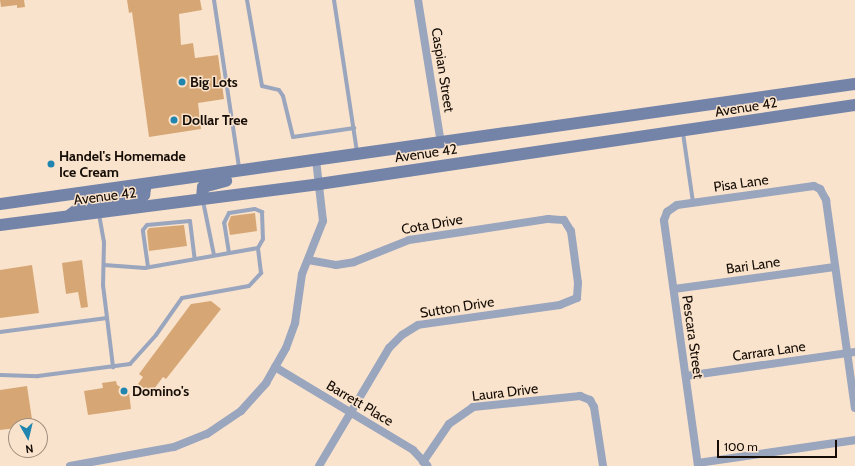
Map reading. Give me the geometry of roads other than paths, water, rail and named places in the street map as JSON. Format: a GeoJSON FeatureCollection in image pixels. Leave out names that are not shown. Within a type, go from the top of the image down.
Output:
{"type":"FeatureCollection","features":[{"type":"Feature","properties":{"kind":"main road","name":"Avenue 42"},"geometry":{"type":"LineString","coordinates":[[0,204],[442,144],[855,84]]}},
{"type":"Feature","properties":{"kind":"main road","name":"Avenue 42"},"geometry":{"type":"LineString","coordinates":[[0,225],[319,184],[683,132],[855,105]]}},
{"type":"Feature","properties":{"kind":"main road"},"geometry":{"type":"LineString","coordinates":[[202,198],[203,187],[207,184],[251,177],[274,166]]}},
{"type":"Feature","properties":{"kind":"main road"},"geometry":{"type":"LineString","coordinates":[[69,216],[84,204],[144,195],[146,184]]}},
{"type":"Feature","properties":{"kind":"street","name":"Caspian Street"},"geometry":{"type":"LineString","coordinates":[[418,0],[442,144]]}},
{"type":"Feature","properties":{"kind":"street"},"geometry":{"type":"LineString","coordinates":[[70,466],[174,447],[207,434],[241,411],[266,383],[286,348],[295,323],[302,274],[323,221],[316,160]]}},
{"type":"Feature","properties":{"kind":"street","name":"Pisa Lane"},"geometry":{"type":"LineString","coordinates":[[667,212],[677,205],[693,202],[814,186],[820,189],[826,200],[835,266]]}},
{"type":"Feature","properties":{"kind":"street","name":"Pescara Street"},"geometry":{"type":"LineString","coordinates":[[667,212],[664,220],[698,464]]}},
{"type":"Feature","properties":{"kind":"street","name":"Cota Drive"},"geometry":{"type":"LineString","coordinates":[[308,260],[336,265],[354,262],[409,240],[548,220],[564,220],[571,231],[578,283],[577,298]]}},
{"type":"Feature","properties":{"kind":"street"},"geometry":{"type":"LineString","coordinates":[[835,266],[851,353],[855,408]]}},
{"type":"Feature","properties":{"kind":"street","name":"Bari Lane"},"geometry":{"type":"LineString","coordinates":[[674,289],[835,266]]}},
{"type":"Feature","properties":{"kind":"street","name":"Sutton Drive"},"geometry":{"type":"LineString","coordinates":[[320,466],[389,348],[402,335],[418,325],[560,305],[577,298]]}},
{"type":"Feature","properties":{"kind":"street","name":"Carrara Lane"},"geometry":{"type":"LineString","coordinates":[[686,376],[851,353]]}},
{"type":"Feature","properties":{"kind":"street","name":"Barrett Place"},"geometry":{"type":"LineString","coordinates":[[275,367],[413,450],[425,464]]}},
{"type":"Feature","properties":{"kind":"street","name":"Laura Drive"},"geometry":{"type":"LineString","coordinates":[[425,464],[449,424],[473,407],[580,396],[590,400],[594,407],[603,466]]}},
{"type":"Feature","properties":{"kind":"street"},"geometry":{"type":"LineString","coordinates":[[698,464],[855,440]]}},
{"type":"Feature","properties":{"kind":"lane"},"geometry":{"type":"LineString","coordinates":[[214,0],[240,171]]}},
{"type":"Feature","properties":{"kind":"lane"},"geometry":{"type":"LineString","coordinates":[[247,0],[262,86],[279,90],[283,96],[293,137],[354,128]]}},
{"type":"Feature","properties":{"kind":"lane"},"geometry":{"type":"LineString","coordinates":[[334,0],[357,155]]}},
{"type":"Feature","properties":{"kind":"lane"},"geometry":{"type":"LineString","coordinates":[[683,132],[693,202]]}},
{"type":"Feature","properties":{"kind":"lane"},"geometry":{"type":"LineString","coordinates":[[202,198],[214,255]]}},
{"type":"Feature","properties":{"kind":"lane"},"geometry":{"type":"LineString","coordinates":[[0,375],[38,376],[130,364],[136,359],[182,298],[249,286],[261,273],[258,248],[263,239],[262,212],[255,209],[229,213],[224,223],[229,253]]}},
{"type":"Feature","properties":{"kind":"lane"},"geometry":{"type":"LineString","coordinates":[[98,212],[104,242],[103,285],[113,367]]}},
{"type":"Feature","properties":{"kind":"lane"},"geometry":{"type":"LineString","coordinates":[[148,268],[143,230],[148,225],[190,221],[195,259]]}},
{"type":"Feature","properties":{"kind":"lane"},"geometry":{"type":"LineString","coordinates":[[104,266],[148,268],[258,248]]}},
{"type":"Feature","properties":{"kind":"lane"},"geometry":{"type":"LineString","coordinates":[[0,332],[106,318]]}},
{"type":"Feature","properties":{"kind":"place","name":"Big Lots"},"geometry":{"type":"Point","coordinates":[182,82]}},
{"type":"Feature","properties":{"kind":"place","name":"Dollar Tree"},"geometry":{"type":"Point","coordinates":[174,120]}},
{"type":"Feature","properties":{"kind":"place","name":"Handel's Homemade Ice Cream"},"geometry":{"type":"Point","coordinates":[51,164]}},
{"type":"Feature","properties":{"kind":"place","name":"Domino's"},"geometry":{"type":"Point","coordinates":[124,391]}}]}
